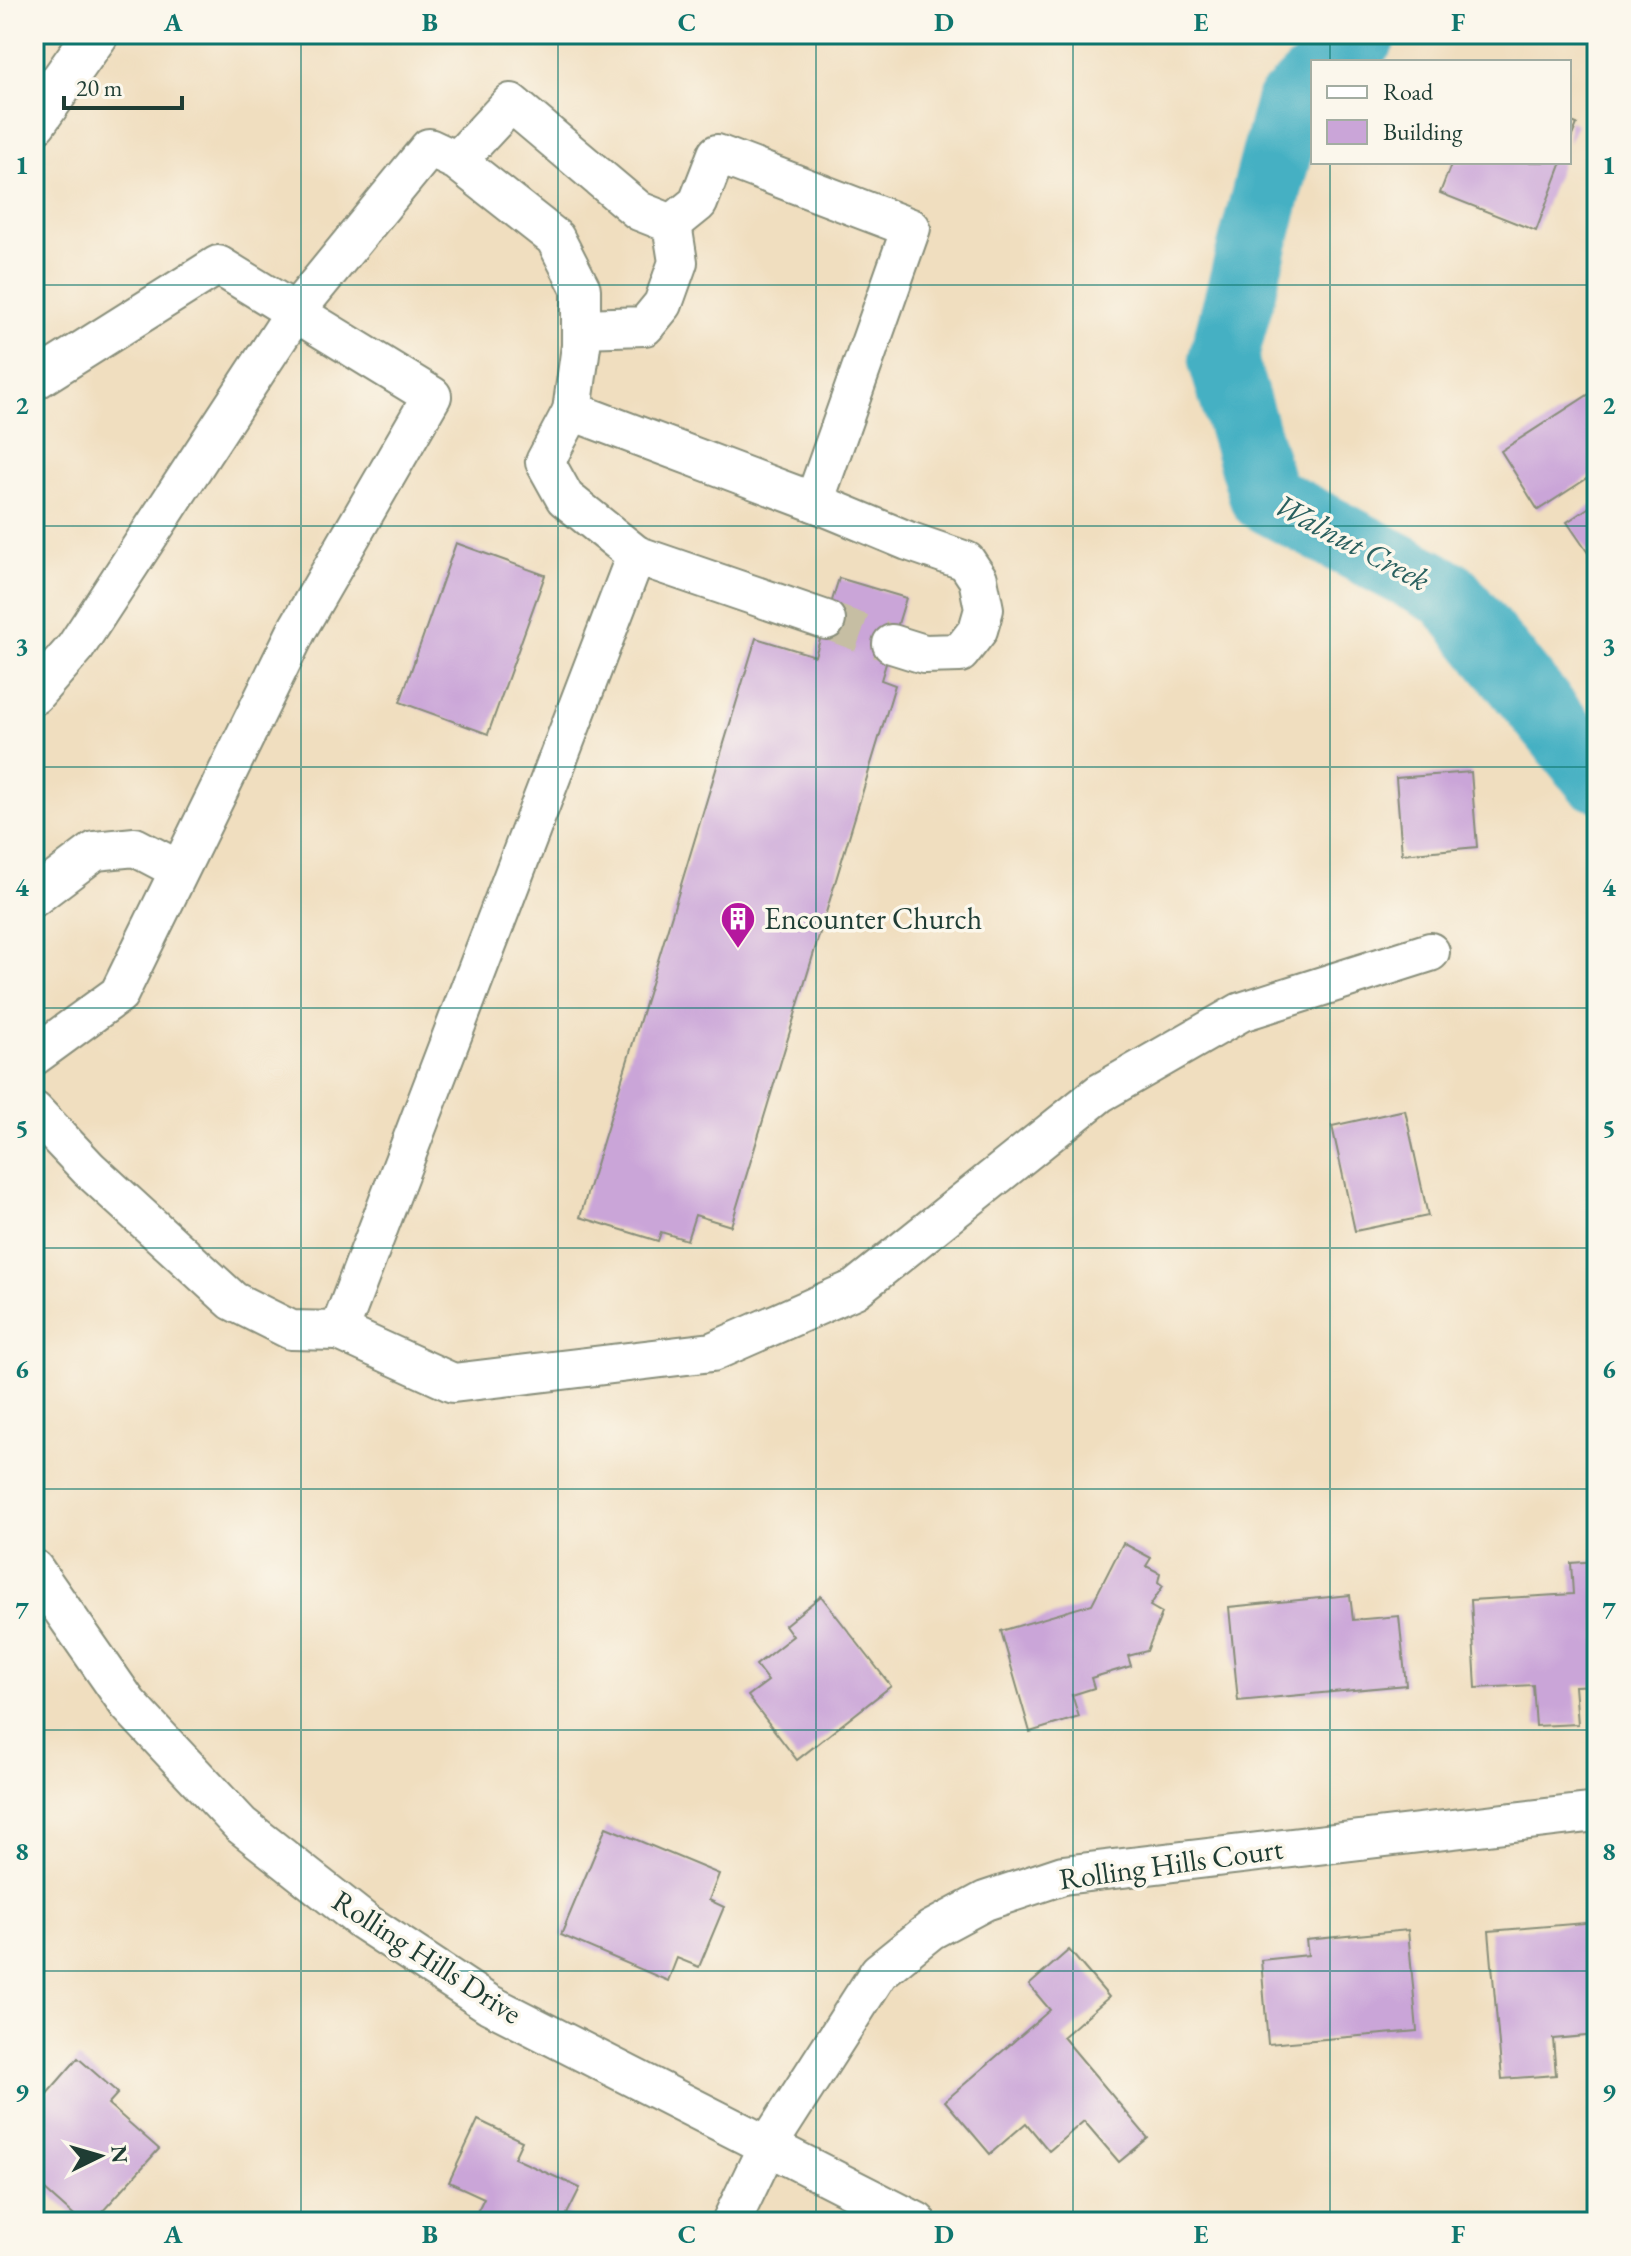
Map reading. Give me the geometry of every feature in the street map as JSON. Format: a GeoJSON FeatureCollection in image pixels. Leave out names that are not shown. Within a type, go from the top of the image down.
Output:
{"type":"FeatureCollection","features":[{"type":"Feature","properties":{"kind":"main road"},"geometry":{"type":"LineString","coordinates":[[34,122],[96,34]]}},
{"type":"Feature","properties":{"kind":"street"},"geometry":{"type":"LineString","coordinates":[[457,161],[511,103],[639,211],[672,224]]}},
{"type":"Feature","properties":{"kind":"street"},"geometry":{"type":"LineString","coordinates":[[34,695],[75,648],[295,312],[429,148],[457,161],[555,238],[581,289],[581,346],[572,411],[545,462],[565,498],[636,555],[826,620]]}},
{"type":"Feature","properties":{"kind":"street"},"geometry":{"type":"LineString","coordinates":[[672,224],[698,203],[717,154],[911,228],[814,502]]}},
{"type":"Feature","properties":{"kind":"street"},"geometry":{"type":"LineString","coordinates":[[581,328],[645,326],[663,304],[678,262],[672,224]]}},
{"type":"Feature","properties":{"kind":"street"},"geometry":{"type":"LineString","coordinates":[[34,381],[218,265],[432,396],[298,628],[119,994],[34,1056]]}},
{"type":"Feature","properties":{"kind":"street"},"geometry":{"type":"LineString","coordinates":[[572,411],[966,561],[978,579],[984,609],[978,630],[960,653],[924,654],[892,644]]}},
{"type":"Feature","properties":{"kind":"street"},"geometry":{"type":"LineString","coordinates":[[339,1331],[636,555]]}},
{"type":"Feature","properties":{"kind":"street"},"geometry":{"type":"LineString","coordinates":[[34,897],[95,851],[135,847],[179,870]]}},
{"type":"Feature","properties":{"kind":"street"},"geometry":{"type":"LineString","coordinates":[[34,1111],[89,1169],[233,1301],[291,1330],[339,1331],[453,1383],[712,1352],[855,1289],[1100,1093],[1241,1012],[1430,952]]}},
{"type":"Feature","properties":{"kind":"street","name":"Rolling Hills Drive"},"geometry":{"type":"LineString","coordinates":[[34,1569],[128,1704],[210,1792],[241,1825],[363,1921],[489,2004],[917,2222]]}},
{"type":"Feature","properties":{"kind":"street","name":"Rolling Hills Court"},"geometry":{"type":"LineString","coordinates":[[731,2222],[768,2145],[879,1972],[931,1930],[985,1901],[1063,1875],[1597,1812]]}},
{"type":"Feature","properties":{"kind":"building"},"geometry":{"type":"Polygon","coordinates":[[[1571,122],[1577,124],[1571,138],[1571,122]]]}},
{"type":"Feature","properties":{"kind":"building"},"geometry":{"type":"Polygon","coordinates":[[[1451,164],[1561,164],[1536,231],[1440,193],[1451,164]]]}},
{"type":"Feature","properties":{"kind":"building"},"geometry":{"type":"Polygon","coordinates":[[[1594,391],[1597,396],[1597,472],[1538,510],[1501,451],[1594,391]]]}},
{"type":"Feature","properties":{"kind":"building"},"geometry":{"type":"Polygon","coordinates":[[[1597,502],[1597,566],[1567,522],[1597,502]]]}},
{"type":"Feature","properties":{"kind":"building"},"geometry":{"type":"Polygon","coordinates":[[[456,543],[545,575],[488,734],[400,702],[456,543]]]}},
{"type":"Feature","properties":{"kind":"building","name":"Encounter Church"},"geometry":{"type":"Polygon","coordinates":[[[839,578],[906,598],[881,680],[895,685],[731,1226],[695,1215],[687,1240],[661,1232],[658,1241],[580,1217],[756,638],[815,656],[839,578]]]}},
{"type":"Feature","properties":{"kind":"building"},"geometry":{"type":"Polygon","coordinates":[[[1471,772],[1477,847],[1402,854],[1396,778],[1471,772]]]}},
{"type":"Feature","properties":{"kind":"building"},"geometry":{"type":"Polygon","coordinates":[[[1405,1110],[1428,1216],[1355,1231],[1332,1126],[1405,1110]]]}},
{"type":"Feature","properties":{"kind":"building"},"geometry":{"type":"Polygon","coordinates":[[[1123,1543],[1151,1558],[1146,1566],[1160,1573],[1158,1582],[1163,1586],[1150,1606],[1162,1613],[1147,1651],[1128,1656],[1131,1666],[1091,1678],[1094,1688],[1072,1695],[1079,1717],[1030,1732],[1001,1631],[1092,1604],[1123,1543]]]}},
{"type":"Feature","properties":{"kind":"building"},"geometry":{"type":"Polygon","coordinates":[[[1597,1561],[1597,1685],[1575,1686],[1578,1724],[1536,1726],[1533,1685],[1476,1688],[1471,1600],[1573,1594],[1571,1563],[1597,1561]]]}},
{"type":"Feature","properties":{"kind":"building"},"geometry":{"type":"Polygon","coordinates":[[[1350,1595],[1353,1620],[1399,1616],[1406,1685],[1238,1701],[1229,1607],[1350,1595]]]}},
{"type":"Feature","properties":{"kind":"building"},"geometry":{"type":"Polygon","coordinates":[[[821,1596],[891,1686],[797,1760],[748,1696],[768,1681],[756,1665],[793,1636],[785,1625],[821,1596]]]}},
{"type":"Feature","properties":{"kind":"building"},"geometry":{"type":"Polygon","coordinates":[[[606,1827],[719,1874],[709,1900],[724,1907],[699,1967],[677,1958],[668,1981],[561,1935],[606,1827]]]}},
{"type":"Feature","properties":{"kind":"building"},"geometry":{"type":"Polygon","coordinates":[[[1597,1922],[1597,2035],[1553,2039],[1556,2075],[1502,2079],[1489,1931],[1597,1922]]]}},
{"type":"Feature","properties":{"kind":"building"},"geometry":{"type":"Polygon","coordinates":[[[1408,1930],[1417,2031],[1268,2044],[1261,1960],[1308,1955],[1306,1940],[1408,1930]]]}},
{"type":"Feature","properties":{"kind":"building"},"geometry":{"type":"Polygon","coordinates":[[[1069,1950],[1109,1997],[1063,2037],[1148,2138],[1119,2162],[1084,2121],[1049,2151],[1026,2123],[990,2154],[945,2101],[1050,2010],[1029,1985],[1069,1950]]]}},
{"type":"Feature","properties":{"kind":"building"},"geometry":{"type":"Polygon","coordinates":[[[78,2058],[118,2093],[108,2104],[159,2149],[93,2222],[81,2222],[34,2180],[34,2100],[38,2104],[78,2058]]]}},
{"type":"Feature","properties":{"kind":"building"},"geometry":{"type":"Polygon","coordinates":[[[478,2120],[522,2141],[514,2158],[580,2188],[567,2214],[582,2222],[472,2222],[484,2198],[449,2182],[478,2120]]]}},
{"type":"Feature","properties":{"kind":"waterway","name":"Walnut Creek"},"geometry":{"type":"LineString","coordinates":[[1336,60],[1362,34]]}},
{"type":"Feature","properties":{"kind":"waterway","name":"Walnut Creek"},"geometry":{"type":"LineString","coordinates":[[1311,84],[1289,106],[1223,360],[1264,497],[1448,594],[1597,777]]}},
{"type":"Feature","properties":{"kind":"tunnel"},"geometry":{"type":"LineString","coordinates":[[826,620],[892,644]]}},
{"type":"Feature","properties":{"kind":"place","name":"Encounter Church"},"geometry":{"type":"Point","coordinates":[738,950]}}]}
